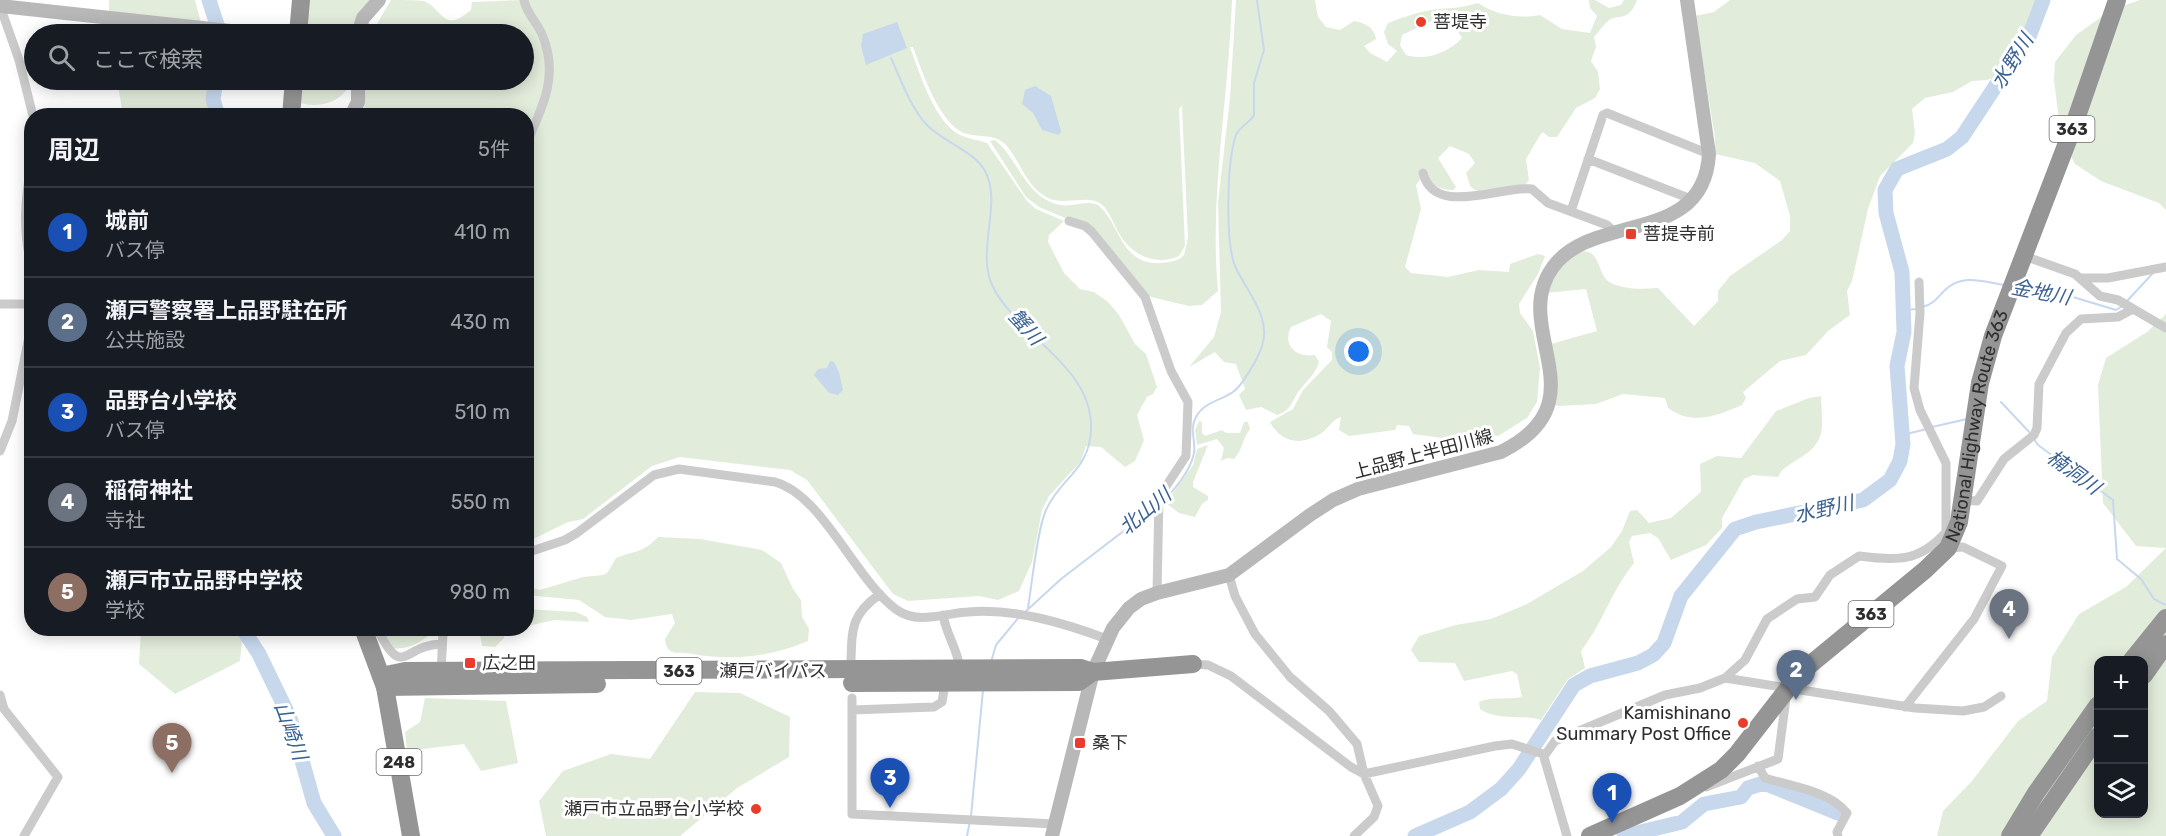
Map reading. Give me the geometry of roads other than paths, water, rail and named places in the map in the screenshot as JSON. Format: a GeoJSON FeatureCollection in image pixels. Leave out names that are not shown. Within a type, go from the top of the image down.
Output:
{"type":"FeatureCollection","features":[{"type":"Feature","properties":{"kind":"highway"},"geometry":{"type":"LineString","coordinates":[[299,24],[301,0]]}},
{"type":"Feature","properties":{"kind":"highway","name":"National Highway Route 363"},"geometry":{"type":"LineString","coordinates":[[1590,836],[1697,788],[1721,771],[1800,673],[1925,570],[1950,538],[1962,500],[1980,383],[2010,287],[2075,122],[2117,0]]}},
{"type":"Feature","properties":{"kind":"highway"},"geometry":{"type":"LineString","coordinates":[[292,108],[293,90]]}},
{"type":"Feature","properties":{"kind":"highway"},"geometry":{"type":"LineString","coordinates":[[2135,656],[2166,618]]}},
{"type":"Feature","properties":{"kind":"highway","name":"248"},"geometry":{"type":"LineString","coordinates":[[366,636],[383,682],[411,836]]}},
{"type":"Feature","properties":{"kind":"highway"},"geometry":{"type":"LineString","coordinates":[[2148,669],[2166,644]]}},
{"type":"Feature","properties":{"kind":"highway","name":"瀬戸バイパス"},"geometry":{"type":"LineString","coordinates":[[383,682],[405,671],[997,676],[1081,668],[1093,672],[1193,663]]}},
{"type":"Feature","properties":{"kind":"highway","name":"瀬戸バイパス"},"geometry":{"type":"LineString","coordinates":[[383,682],[945,684],[970,674]]}},
{"type":"Feature","properties":{"kind":"highway"},"geometry":{"type":"LineString","coordinates":[[2029,836],[2045,795],[2070,743],[2094,710]]}},
{"type":"Feature","properties":{"kind":"highway"},"geometry":{"type":"LineString","coordinates":[[2010,836],[2094,742]]}},
{"type":"Feature","properties":{"kind":"street"},"geometry":{"type":"LineString","coordinates":[[361,24],[363,18],[379,0]]}},
{"type":"Feature","properties":{"kind":"street"},"geometry":{"type":"LineString","coordinates":[[524,0],[527,11],[543,35],[550,70],[547,99],[534,127]]}},
{"type":"Feature","properties":{"kind":"street","name":"上品野上半田川線"},"geometry":{"type":"LineString","coordinates":[[1053,830],[1093,672],[1107,639],[1121,616],[1129,608],[1141,599],[1157,593],[1228,575],[1333,500],[1358,489],[1501,452],[1529,434],[1545,412],[1551,392],[1540,300],[1547,275],[1557,261],[1576,247],[1660,220],[1691,199],[1708,171],[1709,154],[1687,0]]}},
{"type":"Feature","properties":{"kind":"street"},"geometry":{"type":"LineString","coordinates":[[24,80],[0,6],[166,24]]}},
{"type":"Feature","properties":{"kind":"street"},"geometry":{"type":"LineString","coordinates":[[26,90],[31,108]]}},
{"type":"Feature","properties":{"kind":"street"},"geometry":{"type":"LineString","coordinates":[[355,108],[358,102],[358,90]]}},
{"type":"Feature","properties":{"kind":"street"},"geometry":{"type":"LineString","coordinates":[[1571,211],[1603,115],[1607,113],[1709,154]]}},
{"type":"Feature","properties":{"kind":"street"},"geometry":{"type":"LineString","coordinates":[[1588,159],[1691,199]]}},
{"type":"Feature","properties":{"kind":"street"},"geometry":{"type":"LineString","coordinates":[[1423,172],[1428,186],[1439,194],[1481,196],[1528,189],[1548,203],[1607,225],[1617,234]]}},
{"type":"Feature","properties":{"kind":"street"},"geometry":{"type":"LineString","coordinates":[[1069,221],[1085,226],[1092,232],[1145,297],[1164,355],[1188,402],[1186,456],[1159,497],[1157,593]]}},
{"type":"Feature","properties":{"kind":"street"},"geometry":{"type":"LineString","coordinates":[[2024,256],[2081,278],[2108,278],[2166,267]]}},
{"type":"Feature","properties":{"kind":"street"},"geometry":{"type":"LineString","coordinates":[[2081,278],[2100,296],[2127,306],[2166,328]]}},
{"type":"Feature","properties":{"kind":"street"},"geometry":{"type":"LineString","coordinates":[[1919,282],[1920,313],[1914,388],[1929,428],[1946,463],[1950,538]]}},
{"type":"Feature","properties":{"kind":"street"},"geometry":{"type":"LineString","coordinates":[[0,304],[24,304]]}},
{"type":"Feature","properties":{"kind":"street"},"geometry":{"type":"LineString","coordinates":[[1962,500],[1977,501],[2004,459],[2032,436],[2037,428],[2039,384],[2060,340],[2081,319],[2118,317],[2127,306]]}},
{"type":"Feature","properties":{"kind":"street"},"geometry":{"type":"LineString","coordinates":[[0,451],[12,421],[24,362]]}},
{"type":"Feature","properties":{"kind":"street"},"geometry":{"type":"LineString","coordinates":[[534,550],[565,540],[654,475],[679,469],[775,482],[793,490],[808,504],[880,594],[895,608],[912,616],[974,612],[1011,613],[1107,639]]}},
{"type":"Feature","properties":{"kind":"street"},"geometry":{"type":"LineString","coordinates":[[1544,755],[1555,741],[1665,694],[1700,688],[1725,678],[1745,660],[1767,619],[1797,599],[1815,597],[1830,575],[1859,556],[1894,561],[1950,538]]}},
{"type":"Feature","properties":{"kind":"street"},"geometry":{"type":"LineString","coordinates":[[1905,707],[1974,619],[2002,566],[1950,538]]}},
{"type":"Feature","properties":{"kind":"street"},"geometry":{"type":"LineString","coordinates":[[1228,575],[1235,596],[1255,634],[1290,677],[1329,711],[1358,744],[1364,774],[1378,806],[1374,817],[1354,836]]}},
{"type":"Feature","properties":{"kind":"street"},"geometry":{"type":"LineString","coordinates":[[851,660],[854,622],[863,607],[880,594]]}},
{"type":"Feature","properties":{"kind":"street"},"geometry":{"type":"LineString","coordinates":[[944,615],[946,629],[958,657],[970,674]]}},
{"type":"Feature","properties":{"kind":"street"},"geometry":{"type":"LineString","coordinates":[[381,636],[387,650],[394,656],[402,657],[424,646],[442,644]]}},
{"type":"Feature","properties":{"kind":"street"},"geometry":{"type":"LineString","coordinates":[[441,672],[444,636]]}},
{"type":"Feature","properties":{"kind":"street"},"geometry":{"type":"LineString","coordinates":[[1193,663],[1208,665],[1231,676],[1351,767],[1364,774],[1495,746],[1512,744],[1529,748],[1544,755],[1568,836]]}},
{"type":"Feature","properties":{"kind":"street"},"geometry":{"type":"LineString","coordinates":[[1725,678],[1787,690],[1905,707],[1963,711],[1984,707],[2001,696]]}},
{"type":"Feature","properties":{"kind":"street"},"geometry":{"type":"LineString","coordinates":[[852,711],[934,707],[942,702],[945,684]]}},
{"type":"Feature","properties":{"kind":"street"},"geometry":{"type":"LineString","coordinates":[[1697,788],[1712,786],[1778,759],[1787,690]]}},
{"type":"Feature","properties":{"kind":"street"},"geometry":{"type":"LineString","coordinates":[[0,695],[4,709],[58,777],[24,836]]}},
{"type":"Feature","properties":{"kind":"street"},"geometry":{"type":"LineString","coordinates":[[852,698],[852,814],[978,819],[1053,830]]}},
{"type":"Feature","properties":{"kind":"street"},"geometry":{"type":"LineString","coordinates":[[1758,766],[1765,778],[1828,798],[1841,806],[1847,813],[1837,832],[1838,836]]}},
{"type":"Feature","properties":{"kind":"water"},"geometry":{"type":"Polygon","coordinates":[[[897,22],[907,48],[866,65],[861,46],[863,34],[897,22]]]}},
{"type":"Feature","properties":{"kind":"water"},"geometry":{"type":"Polygon","coordinates":[[[1035,86],[1051,96],[1061,131],[1059,135],[1042,130],[1033,113],[1022,104],[1025,90],[1035,86]]]}},
{"type":"Feature","properties":{"kind":"water"},"geometry":{"type":"Polygon","coordinates":[[[830,361],[834,362],[839,372],[843,390],[838,395],[829,393],[814,375],[818,369],[827,368],[830,361]]]}},
{"type":"Feature","properties":{"kind":"waterway","name":"山崎川"},"geometry":{"type":"LineString","coordinates":[[209,0],[217,24]]}},
{"type":"Feature","properties":{"kind":"waterway","name":"北山川"},"geometry":{"type":"LineString","coordinates":[[1162,502],[1181,480],[1192,460],[1193,426],[1199,412],[1233,392],[1241,384],[1262,346],[1264,325],[1256,304],[1235,266],[1229,220],[1229,181],[1233,147],[1236,135],[1254,115],[1254,83],[1264,50],[1257,0]]}},
{"type":"Feature","properties":{"kind":"waterway","name":"水野川"},"geometry":{"type":"LineString","coordinates":[[1415,836],[1470,812],[1501,789],[1519,769],[1574,685],[1590,676],[1638,663],[1653,655],[1664,643],[1681,596],[1735,529],[1756,522],[1863,500],[1890,480],[1900,461],[1903,444],[1897,366],[1904,332],[1902,272],[1886,213],[1885,190],[1897,169],[1947,149],[1962,137],[2030,34],[2043,0]]}},
{"type":"Feature","properties":{"kind":"waterway","name":"蟹川"},"geometry":{"type":"LineString","coordinates":[[891,58],[907,94],[922,119],[935,132],[974,158],[985,171],[990,184],[991,198],[987,258],[988,273],[993,287],[1020,322],[1068,370],[1080,387],[1088,407],[1091,429],[1086,454],[1046,510],[1037,543],[1028,608]]}},
{"type":"Feature","properties":{"kind":"waterway","name":"山崎川"},"geometry":{"type":"LineString","coordinates":[[214,90],[213,99],[216,108]]}},
{"type":"Feature","properties":{"kind":"waterway","name":"金地川"},"geometry":{"type":"LineString","coordinates":[[2127,301],[2154,272]]}},
{"type":"Feature","properties":{"kind":"waterway","name":"金地川"},"geometry":{"type":"LineString","coordinates":[[1922,307],[1932,303],[1952,285],[1966,280],[2005,285]]}},
{"type":"Feature","properties":{"kind":"waterway","name":"金地川"},"geometry":{"type":"LineString","coordinates":[[2020,287],[2063,294],[2116,310],[2124,305]]}},
{"type":"Feature","properties":{"kind":"waterway","name":"金地川"},"geometry":{"type":"LineString","coordinates":[[1903,310],[1917,309]]}},
{"type":"Feature","properties":{"kind":"waterway","name":"楠洞川"},"geometry":{"type":"LineString","coordinates":[[2001,402],[2031,434]]}},
{"type":"Feature","properties":{"kind":"waterway","name":"楠洞川"},"geometry":{"type":"LineString","coordinates":[[1932,427],[1967,419]]}},
{"type":"Feature","properties":{"kind":"waterway","name":"楠洞川"},"geometry":{"type":"LineString","coordinates":[[1902,435],[1927,429]]}},
{"type":"Feature","properties":{"kind":"waterway","name":"楠洞川"},"geometry":{"type":"LineString","coordinates":[[2034,439],[2038,445],[2113,500],[2117,559],[2141,579],[2154,599],[2166,605]]}},
{"type":"Feature","properties":{"kind":"waterway","name":"北山川"},"geometry":{"type":"LineString","coordinates":[[1024,613],[1061,579],[1155,507]]}},
{"type":"Feature","properties":{"kind":"waterway","name":"北山川"},"geometry":{"type":"LineString","coordinates":[[991,662],[996,645],[1019,617]]}},
{"type":"Feature","properties":{"kind":"waterway","name":"山崎川"},"geometry":{"type":"LineString","coordinates":[[247,636],[259,654],[290,718],[314,803],[334,836]]}},
{"type":"Feature","properties":{"kind":"waterway","name":"北山川"},"geometry":{"type":"LineString","coordinates":[[971,816],[983,690]]}},
{"type":"Feature","properties":{"kind":"waterway"},"geometry":{"type":"LineString","coordinates":[[1624,836],[1682,822],[1704,804],[1741,797],[1748,788],[1764,783],[1838,813]]}},
{"type":"Feature","properties":{"kind":"waterway","name":"北山川"},"geometry":{"type":"LineString","coordinates":[[967,836],[970,821]]}},
{"type":"Feature","properties":{"kind":"place","name":"菩堤寺"},"geometry":{"type":"Point","coordinates":[1421,22]}},
{"type":"Feature","properties":{"kind":"place","name":"菩提寺前"},"geometry":{"type":"Point","coordinates":[1631,234]}},
{"type":"Feature","properties":{"kind":"place","name":"稲荷神社"},"geometry":{"type":"Point","coordinates":[2009,639]}},
{"type":"Feature","properties":{"kind":"place","name":"広之田"},"geometry":{"type":"Point","coordinates":[470,663]}},
{"type":"Feature","properties":{"kind":"place","name":"瀬戸警察署上品野駐在所"},"geometry":{"type":"Point","coordinates":[1796,700]}},
{"type":"Feature","properties":{"kind":"place","name":"Kamishinano Summary Post Office"},"geometry":{"type":"Point","coordinates":[1743,723]}},
{"type":"Feature","properties":{"kind":"place","name":"桑下"},"geometry":{"type":"Point","coordinates":[1080,743]}},
{"type":"Feature","properties":{"kind":"place","name":"瀬戸市立品野中学校"},"geometry":{"type":"Point","coordinates":[172,773]}},
{"type":"Feature","properties":{"kind":"place","name":"品野台小学校"},"geometry":{"type":"Point","coordinates":[890,808]}},
{"type":"Feature","properties":{"kind":"place","name":"瀬戸市立品野台小学校"},"geometry":{"type":"Point","coordinates":[756,809]}},
{"type":"Feature","properties":{"kind":"place","name":"城前"},"geometry":{"type":"Point","coordinates":[1612,823]}}]}
